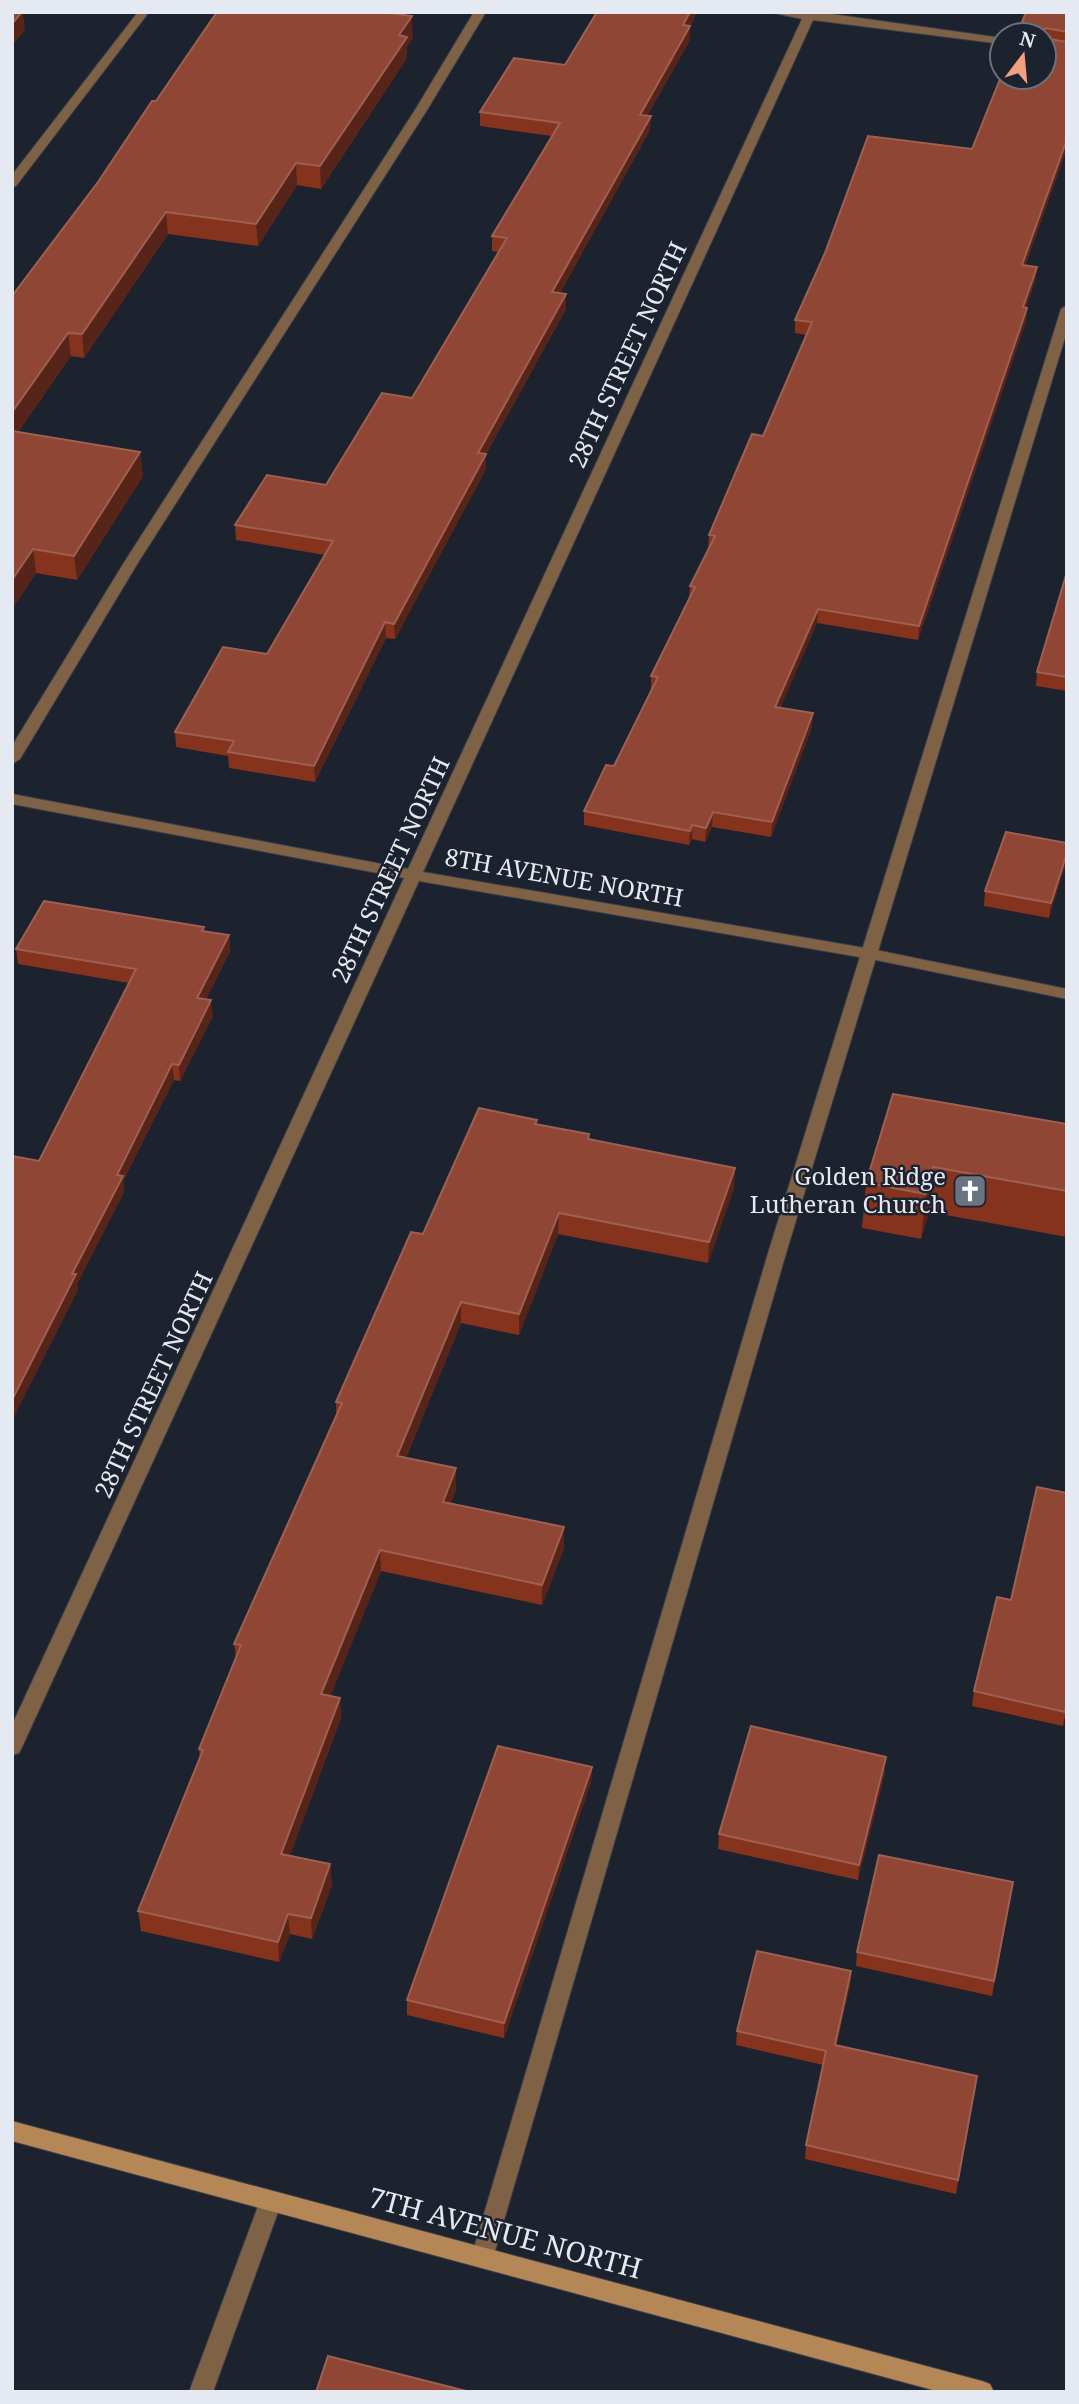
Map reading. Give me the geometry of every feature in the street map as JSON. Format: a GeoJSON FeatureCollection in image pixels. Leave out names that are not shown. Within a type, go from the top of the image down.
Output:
{"type":"FeatureCollection","features":[{"type":"Feature","properties":{"kind":"street"},"geometry":{"type":"LineString","coordinates":[[12,183],[144,12]]}},
{"type":"Feature","properties":{"kind":"street"},"geometry":{"type":"LineString","coordinates":[[12,759],[132,561],[421,110],[480,12]]}},
{"type":"Feature","properties":{"kind":"street"},"geometry":{"type":"LineString","coordinates":[[774,12],[988,39]]}},
{"type":"Feature","properties":{"kind":"street","name":"28TH STREET NORTH"},"geometry":{"type":"LineString","coordinates":[[12,1747],[810,15]]}},
{"type":"Feature","properties":{"kind":"street"},"geometry":{"type":"LineString","coordinates":[[482,2258],[774,1263],[1067,309]]}},
{"type":"Feature","properties":{"kind":"street","name":"8TH AVENUE NORTH"},"geometry":{"type":"LineString","coordinates":[[12,799],[414,875],[871,954],[1067,994]]}},
{"type":"Feature","properties":{"kind":"street","name":"7TH AVENUE NORTH"},"geometry":{"type":"LineString","coordinates":[[12,2131],[982,2392]]}},
{"type":"Feature","properties":{"kind":"street"},"geometry":{"type":"LineString","coordinates":[[201,2392],[271,2201]]}},
{"type":"Feature","properties":{"kind":"building"},"geometry":{"type":"Polygon","coordinates":[[[12,12],[22,12],[12,24],[12,12]]]}},
{"type":"Feature","properties":{"kind":"building"},"geometry":{"type":"Polygon","coordinates":[[[217,12],[382,12],[412,16],[399,35],[407,37],[320,166],[296,163],[256,224],[166,212],[82,334],[68,333],[12,412],[12,296],[98,182],[152,101],[156,101],[217,12]]]}},
{"type":"Feature","properties":{"kind":"building"},"geometry":{"type":"Polygon","coordinates":[[[597,12],[690,12],[683,25],[690,26],[640,115],[651,116],[552,292],[566,294],[478,453],[486,454],[394,624],[385,622],[314,766],[228,752],[234,741],[175,732],[223,647],[267,654],[333,541],[235,525],[267,475],[326,485],[382,393],[412,398],[507,238],[492,236],[560,123],[480,112],[514,58],[565,65],[597,12]]]}},
{"type":"Feature","properties":{"kind":"building"},"geometry":{"type":"Polygon","coordinates":[[[1026,12],[1067,12],[1067,32],[1058,30],[1058,21],[1022,21],[1026,12]]]}},
{"type":"Feature","properties":{"kind":"building"},"geometry":{"type":"Polygon","coordinates":[[[1058,40],[1067,42],[1067,139],[1022,265],[1037,267],[1023,307],[1027,308],[919,626],[818,609],[775,707],[813,713],[772,822],[713,812],[706,828],[692,825],[690,831],[584,811],[606,765],[614,766],[658,677],[651,676],[695,587],[690,586],[715,536],[709,535],[752,434],[763,436],[812,322],[795,320],[825,253],[868,136],[972,149],[995,91],[1058,91],[1058,40]]]}},
{"type":"Feature","properties":{"kind":"building"},"geometry":{"type":"Polygon","coordinates":[[[12,431],[140,452],[74,556],[33,549],[12,580],[12,431]]]}},
{"type":"Feature","properties":{"kind":"building"},"geometry":{"type":"Polygon","coordinates":[[[1067,572],[1067,677],[1037,672],[1067,572]]]}},
{"type":"Feature","properties":{"kind":"building"},"geometry":{"type":"Polygon","coordinates":[[[1006,832],[1067,843],[1067,853],[1051,903],[985,891],[1006,832]]]}},
{"type":"Feature","properties":{"kind":"building"},"geometry":{"type":"Polygon","coordinates":[[[44,901],[204,927],[202,931],[229,935],[197,998],[211,1000],[179,1065],[172,1064],[117,1175],[123,1176],[72,1274],[76,1274],[12,1400],[12,1156],[39,1161],[136,969],[16,949],[44,901]]]}},
{"type":"Feature","properties":{"kind":"building"},"geometry":{"type":"Polygon","coordinates":[[[893,1094],[1067,1124],[1067,1191],[933,1167],[926,1194],[866,1183],[893,1094]]]}},
{"type":"Feature","properties":{"kind":"building"},"geometry":{"type":"Polygon","coordinates":[[[479,1108],[537,1120],[535,1124],[589,1134],[588,1139],[735,1168],[709,1242],[559,1213],[519,1314],[461,1302],[397,1456],[456,1468],[443,1502],[564,1527],[542,1585],[380,1550],[321,1694],[340,1698],[281,1854],[330,1864],[311,1918],[288,1914],[278,1942],[138,1911],[203,1750],[199,1749],[241,1645],[234,1644],[342,1403],[336,1402],[411,1232],[423,1234],[479,1108]]]}},
{"type":"Feature","properties":{"kind":"building"},"geometry":{"type":"Polygon","coordinates":[[[1037,1487],[1067,1493],[1065,1712],[974,1691],[997,1597],[1011,1600],[1037,1487]]]}},
{"type":"Feature","properties":{"kind":"building"},"geometry":{"type":"Polygon","coordinates":[[[751,1726],[886,1757],[859,1865],[719,1834],[751,1726]]]}},
{"type":"Feature","properties":{"kind":"building"},"geometry":{"type":"Polygon","coordinates":[[[498,1746],[592,1767],[504,2023],[407,2000],[498,1746]]]}},
{"type":"Feature","properties":{"kind":"building"},"geometry":{"type":"Polygon","coordinates":[[[879,1855],[1013,1882],[994,1981],[857,1952],[879,1855]]]}},
{"type":"Feature","properties":{"kind":"building"},"geometry":{"type":"Polygon","coordinates":[[[757,1951],[851,1971],[835,2045],[977,2076],[958,2180],[806,2145],[826,2051],[737,2031],[757,1951]]]}},
{"type":"Feature","properties":{"kind":"building"},"geometry":{"type":"Polygon","coordinates":[[[328,2356],[470,2392],[316,2392],[328,2356]]]}},
{"type":"Feature","properties":{"kind":"place","name":"Golden Ridge Lutheran Church"},"geometry":{"type":"Point","coordinates":[970,1191]}}]}
